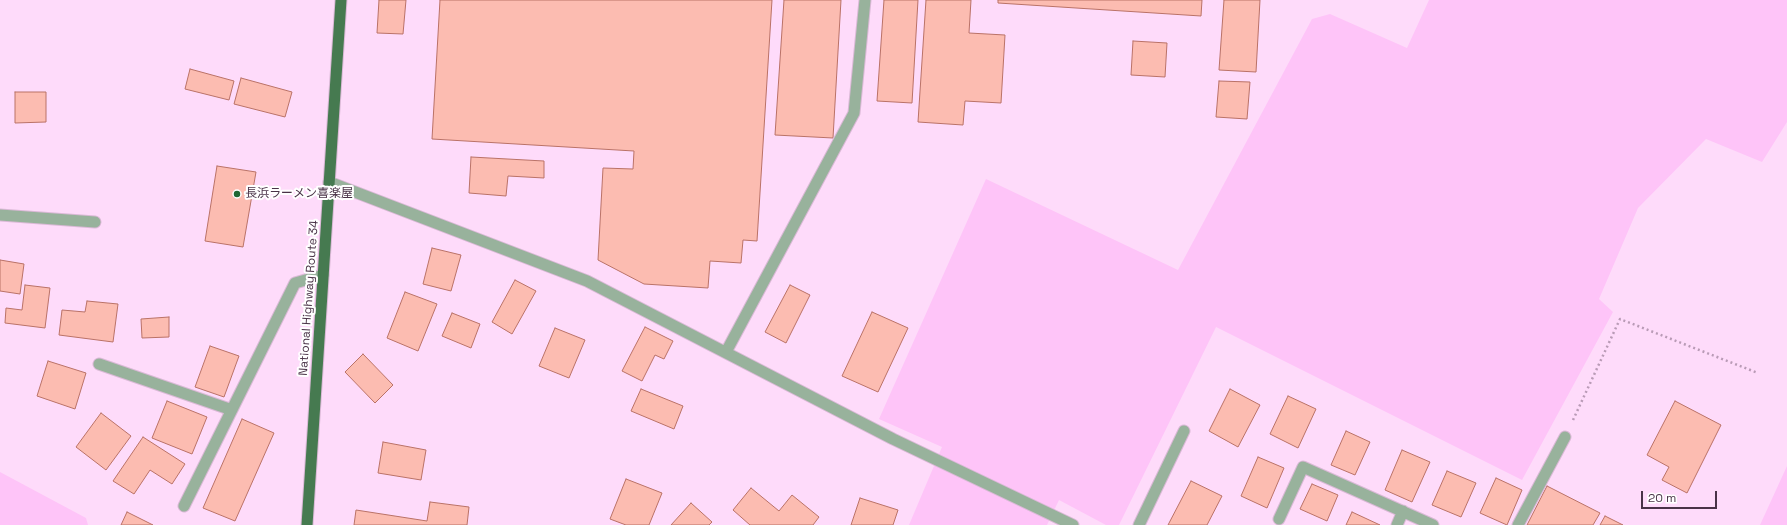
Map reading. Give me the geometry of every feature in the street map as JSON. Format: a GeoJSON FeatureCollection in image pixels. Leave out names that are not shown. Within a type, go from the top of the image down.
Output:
{"type":"FeatureCollection","features":[{"type":"Feature","properties":{"kind":"highway","name":"National Highway Route 34"},"geometry":{"type":"LineString","coordinates":[[307,525],[341,0]]}},
{"type":"Feature","properties":{"kind":"street"},"geometry":{"type":"LineString","coordinates":[[726,352],[854,113],[865,0]]}},
{"type":"Feature","properties":{"kind":"street"},"geometry":{"type":"LineString","coordinates":[[329,182],[587,281],[893,439],[1073,525]]}},
{"type":"Feature","properties":{"kind":"street"},"geometry":{"type":"LineString","coordinates":[[0,215],[95,222]]}},
{"type":"Feature","properties":{"kind":"street"},"geometry":{"type":"LineString","coordinates":[[184,506],[295,283],[323,275]]}},
{"type":"Feature","properties":{"kind":"street"},"geometry":{"type":"LineString","coordinates":[[99,364],[232,410]]}},
{"type":"Feature","properties":{"kind":"street"},"geometry":{"type":"LineString","coordinates":[[1140,525],[1184,431]]}},
{"type":"Feature","properties":{"kind":"street"},"geometry":{"type":"LineString","coordinates":[[1518,525],[1565,437]]}},
{"type":"Feature","properties":{"kind":"street"},"geometry":{"type":"LineString","coordinates":[[1279,519],[1303,467],[1433,525]]}},
{"type":"Feature","properties":{"kind":"street"},"geometry":{"type":"LineString","coordinates":[[1397,525],[1403,511]]}},
{"type":"Feature","properties":{"kind":"path"},"geometry":{"type":"LineString","coordinates":[[1565,437],[1620,319],[1758,373]]}},
{"type":"Feature","properties":{"kind":"shaded area"},"geometry":{"type":"Polygon","coordinates":[[[1429,0],[1787,0],[1787,122],[1762,162],[1706,139],[1638,208],[1599,299],[1613,312],[1522,480],[1216,327],[1119,525],[1106,525],[1059,500],[1047,525],[909,525],[942,447],[879,419],[986,179],[1178,270],[1312,19],[1330,14],[1407,48],[1429,0]]]}},
{"type":"Feature","properties":{"kind":"shaded area"},"geometry":{"type":"Polygon","coordinates":[[[1787,466],[1787,525],[1760,525],[1787,466]]]}},
{"type":"Feature","properties":{"kind":"shaded area"},"geometry":{"type":"Polygon","coordinates":[[[0,472],[86,518],[88,525],[0,525],[0,472]]]}},
{"type":"Feature","properties":{"kind":"building"},"geometry":{"type":"Polygon","coordinates":[[[379,0],[406,0],[403,34],[377,33],[379,0]]]}},
{"type":"Feature","properties":{"kind":"building"},"geometry":{"type":"Polygon","coordinates":[[[440,0],[772,0],[757,241],[743,240],[741,263],[710,261],[708,288],[644,284],[598,260],[603,168],[633,169],[634,151],[432,139],[440,0]]]}},
{"type":"Feature","properties":{"kind":"building"},"geometry":{"type":"Polygon","coordinates":[[[784,0],[841,0],[833,138],[775,135],[784,0]]]}},
{"type":"Feature","properties":{"kind":"building"},"geometry":{"type":"Polygon","coordinates":[[[884,0],[918,0],[912,103],[877,101],[884,0]]]}},
{"type":"Feature","properties":{"kind":"building"},"geometry":{"type":"Polygon","coordinates":[[[926,0],[971,0],[969,33],[1005,35],[1001,103],[965,101],[963,125],[918,122],[926,0]]]}},
{"type":"Feature","properties":{"kind":"building"},"geometry":{"type":"Polygon","coordinates":[[[998,0],[1202,0],[1201,16],[998,3],[998,0]]]}},
{"type":"Feature","properties":{"kind":"building"},"geometry":{"type":"Polygon","coordinates":[[[1224,0],[1260,0],[1256,72],[1219,70],[1224,0]]]}},
{"type":"Feature","properties":{"kind":"building"},"geometry":{"type":"Polygon","coordinates":[[[1133,41],[1167,43],[1165,77],[1131,75],[1133,41]]]}},
{"type":"Feature","properties":{"kind":"building"},"geometry":{"type":"Polygon","coordinates":[[[190,69],[234,81],[229,100],[185,89],[190,69]]]}},
{"type":"Feature","properties":{"kind":"building"},"geometry":{"type":"Polygon","coordinates":[[[241,78],[292,92],[285,117],[234,104],[241,78]]]}},
{"type":"Feature","properties":{"kind":"building"},"geometry":{"type":"Polygon","coordinates":[[[1219,81],[1250,82],[1247,119],[1216,117],[1219,81]]]}},
{"type":"Feature","properties":{"kind":"building"},"geometry":{"type":"Polygon","coordinates":[[[15,92],[46,92],[46,122],[15,123],[15,92]]]}},
{"type":"Feature","properties":{"kind":"building"},"geometry":{"type":"Polygon","coordinates":[[[471,157],[544,161],[544,178],[508,176],[506,196],[469,193],[471,157]]]}},
{"type":"Feature","properties":{"kind":"building"},"geometry":{"type":"Polygon","coordinates":[[[217,166],[256,172],[243,247],[205,241],[217,166]]]}},
{"type":"Feature","properties":{"kind":"building"},"geometry":{"type":"Polygon","coordinates":[[[432,248],[461,255],[451,291],[423,284],[432,248]]]}},
{"type":"Feature","properties":{"kind":"building"},"geometry":{"type":"Polygon","coordinates":[[[0,260],[24,264],[20,294],[0,291],[0,260]]]}},
{"type":"Feature","properties":{"kind":"building"},"geometry":{"type":"Polygon","coordinates":[[[515,280],[536,291],[512,334],[492,322],[515,280]]]}},
{"type":"Feature","properties":{"kind":"building"},"geometry":{"type":"Polygon","coordinates":[[[25,285],[50,288],[45,328],[5,323],[6,308],[22,310],[25,285]]]}},
{"type":"Feature","properties":{"kind":"building"},"geometry":{"type":"Polygon","coordinates":[[[790,285],[810,295],[786,343],[765,332],[790,285]]]}},
{"type":"Feature","properties":{"kind":"building"},"geometry":{"type":"Polygon","coordinates":[[[405,292],[437,304],[418,351],[387,338],[405,292]]]}},
{"type":"Feature","properties":{"kind":"building"},"geometry":{"type":"Polygon","coordinates":[[[87,301],[118,304],[113,342],[59,335],[62,310],[85,312],[87,301]]]}},
{"type":"Feature","properties":{"kind":"building"},"geometry":{"type":"Polygon","coordinates":[[[872,312],[908,328],[878,392],[842,376],[872,312]]]}},
{"type":"Feature","properties":{"kind":"building"},"geometry":{"type":"Polygon","coordinates":[[[452,313],[480,324],[471,348],[442,336],[452,313]]]}},
{"type":"Feature","properties":{"kind":"building"},"geometry":{"type":"Polygon","coordinates":[[[169,317],[169,337],[142,338],[141,319],[169,317]]]}},
{"type":"Feature","properties":{"kind":"building"},"geometry":{"type":"Polygon","coordinates":[[[645,327],[673,341],[664,359],[655,355],[642,381],[622,371],[645,327]]]}},
{"type":"Feature","properties":{"kind":"building"},"geometry":{"type":"Polygon","coordinates":[[[555,328],[585,340],[569,378],[539,366],[555,328]]]}},
{"type":"Feature","properties":{"kind":"building"},"geometry":{"type":"Polygon","coordinates":[[[210,346],[239,356],[224,397],[195,387],[210,346]]]}},
{"type":"Feature","properties":{"kind":"building"},"geometry":{"type":"Polygon","coordinates":[[[363,354],[393,385],[375,403],[345,372],[363,354]]]}},
{"type":"Feature","properties":{"kind":"building"},"geometry":{"type":"Polygon","coordinates":[[[48,361],[86,373],[75,409],[37,396],[48,361]]]}},
{"type":"Feature","properties":{"kind":"building"},"geometry":{"type":"Polygon","coordinates":[[[641,389],[683,406],[674,429],[631,411],[641,389]]]}},
{"type":"Feature","properties":{"kind":"building"},"geometry":{"type":"Polygon","coordinates":[[[1230,389],[1260,405],[1238,447],[1209,431],[1230,389]]]}},
{"type":"Feature","properties":{"kind":"building"},"geometry":{"type":"Polygon","coordinates":[[[1288,396],[1316,409],[1298,448],[1270,434],[1288,396]]]}},
{"type":"Feature","properties":{"kind":"building"},"geometry":{"type":"Polygon","coordinates":[[[167,401],[207,417],[192,454],[152,438],[167,401]]]}},
{"type":"Feature","properties":{"kind":"building"},"geometry":{"type":"Polygon","coordinates":[[[1675,401],[1721,425],[1687,493],[1662,480],[1669,467],[1647,455],[1675,401]]]}},
{"type":"Feature","properties":{"kind":"building"},"geometry":{"type":"Polygon","coordinates":[[[101,413],[131,436],[106,470],[76,447],[101,413]]]}},
{"type":"Feature","properties":{"kind":"building"},"geometry":{"type":"Polygon","coordinates":[[[242,419],[274,433],[235,521],[203,508],[242,419]]]}},
{"type":"Feature","properties":{"kind":"building"},"geometry":{"type":"Polygon","coordinates":[[[1346,431],[1370,442],[1355,475],[1331,465],[1346,431]]]}},
{"type":"Feature","properties":{"kind":"building"},"geometry":{"type":"Polygon","coordinates":[[[143,437],[185,464],[172,484],[150,470],[134,494],[113,481],[143,437]]]}},
{"type":"Feature","properties":{"kind":"building"},"geometry":{"type":"Polygon","coordinates":[[[383,442],[426,450],[421,480],[378,473],[383,442]]]}},
{"type":"Feature","properties":{"kind":"building"},"geometry":{"type":"Polygon","coordinates":[[[1402,450],[1430,462],[1412,502],[1385,490],[1402,450]]]}},
{"type":"Feature","properties":{"kind":"building"},"geometry":{"type":"Polygon","coordinates":[[[1258,457],[1284,468],[1267,508],[1241,496],[1258,457]]]}},
{"type":"Feature","properties":{"kind":"building"},"geometry":{"type":"Polygon","coordinates":[[[1447,471],[1476,483],[1461,517],[1432,505],[1447,471]]]}},
{"type":"Feature","properties":{"kind":"building"},"geometry":{"type":"Polygon","coordinates":[[[1496,478],[1522,490],[1507,525],[1480,513],[1496,478]]]}},
{"type":"Feature","properties":{"kind":"building"},"geometry":{"type":"Polygon","coordinates":[[[626,479],[662,493],[649,525],[626,525],[610,519],[626,479]]]}},
{"type":"Feature","properties":{"kind":"building"},"geometry":{"type":"Polygon","coordinates":[[[1191,481],[1222,496],[1207,525],[1168,525],[1191,481]]]}},
{"type":"Feature","properties":{"kind":"building"},"geometry":{"type":"Polygon","coordinates":[[[1312,484],[1338,495],[1327,521],[1300,509],[1312,484]]]}},
{"type":"Feature","properties":{"kind":"building"},"geometry":{"type":"Polygon","coordinates":[[[1547,486],[1600,513],[1593,525],[1527,525],[1547,486]]]}},
{"type":"Feature","properties":{"kind":"building"},"geometry":{"type":"Polygon","coordinates":[[[751,488],[779,511],[792,495],[819,517],[813,525],[750,525],[733,510],[751,488]]]}},
{"type":"Feature","properties":{"kind":"building"},"geometry":{"type":"Polygon","coordinates":[[[860,498],[898,510],[893,525],[851,525],[860,498]]]}},
{"type":"Feature","properties":{"kind":"building"},"geometry":{"type":"Polygon","coordinates":[[[430,502],[469,507],[467,525],[354,525],[356,510],[427,521],[430,502]]]}},
{"type":"Feature","properties":{"kind":"building"},"geometry":{"type":"Polygon","coordinates":[[[691,503],[712,522],[709,525],[671,525],[691,503]]]}},
{"type":"Feature","properties":{"kind":"building"},"geometry":{"type":"Polygon","coordinates":[[[127,512],[153,525],[121,525],[127,512]]]}},
{"type":"Feature","properties":{"kind":"building"},"geometry":{"type":"Polygon","coordinates":[[[1352,512],[1380,525],[1346,525],[1352,512]]]}},
{"type":"Feature","properties":{"kind":"building"},"geometry":{"type":"Polygon","coordinates":[[[1605,516],[1623,525],[1600,525],[1605,516]]]}},
{"type":"Feature","properties":{"kind":"place","name":"長浜ラーメン喜楽屋"},"geometry":{"type":"Point","coordinates":[237,194]}}]}
